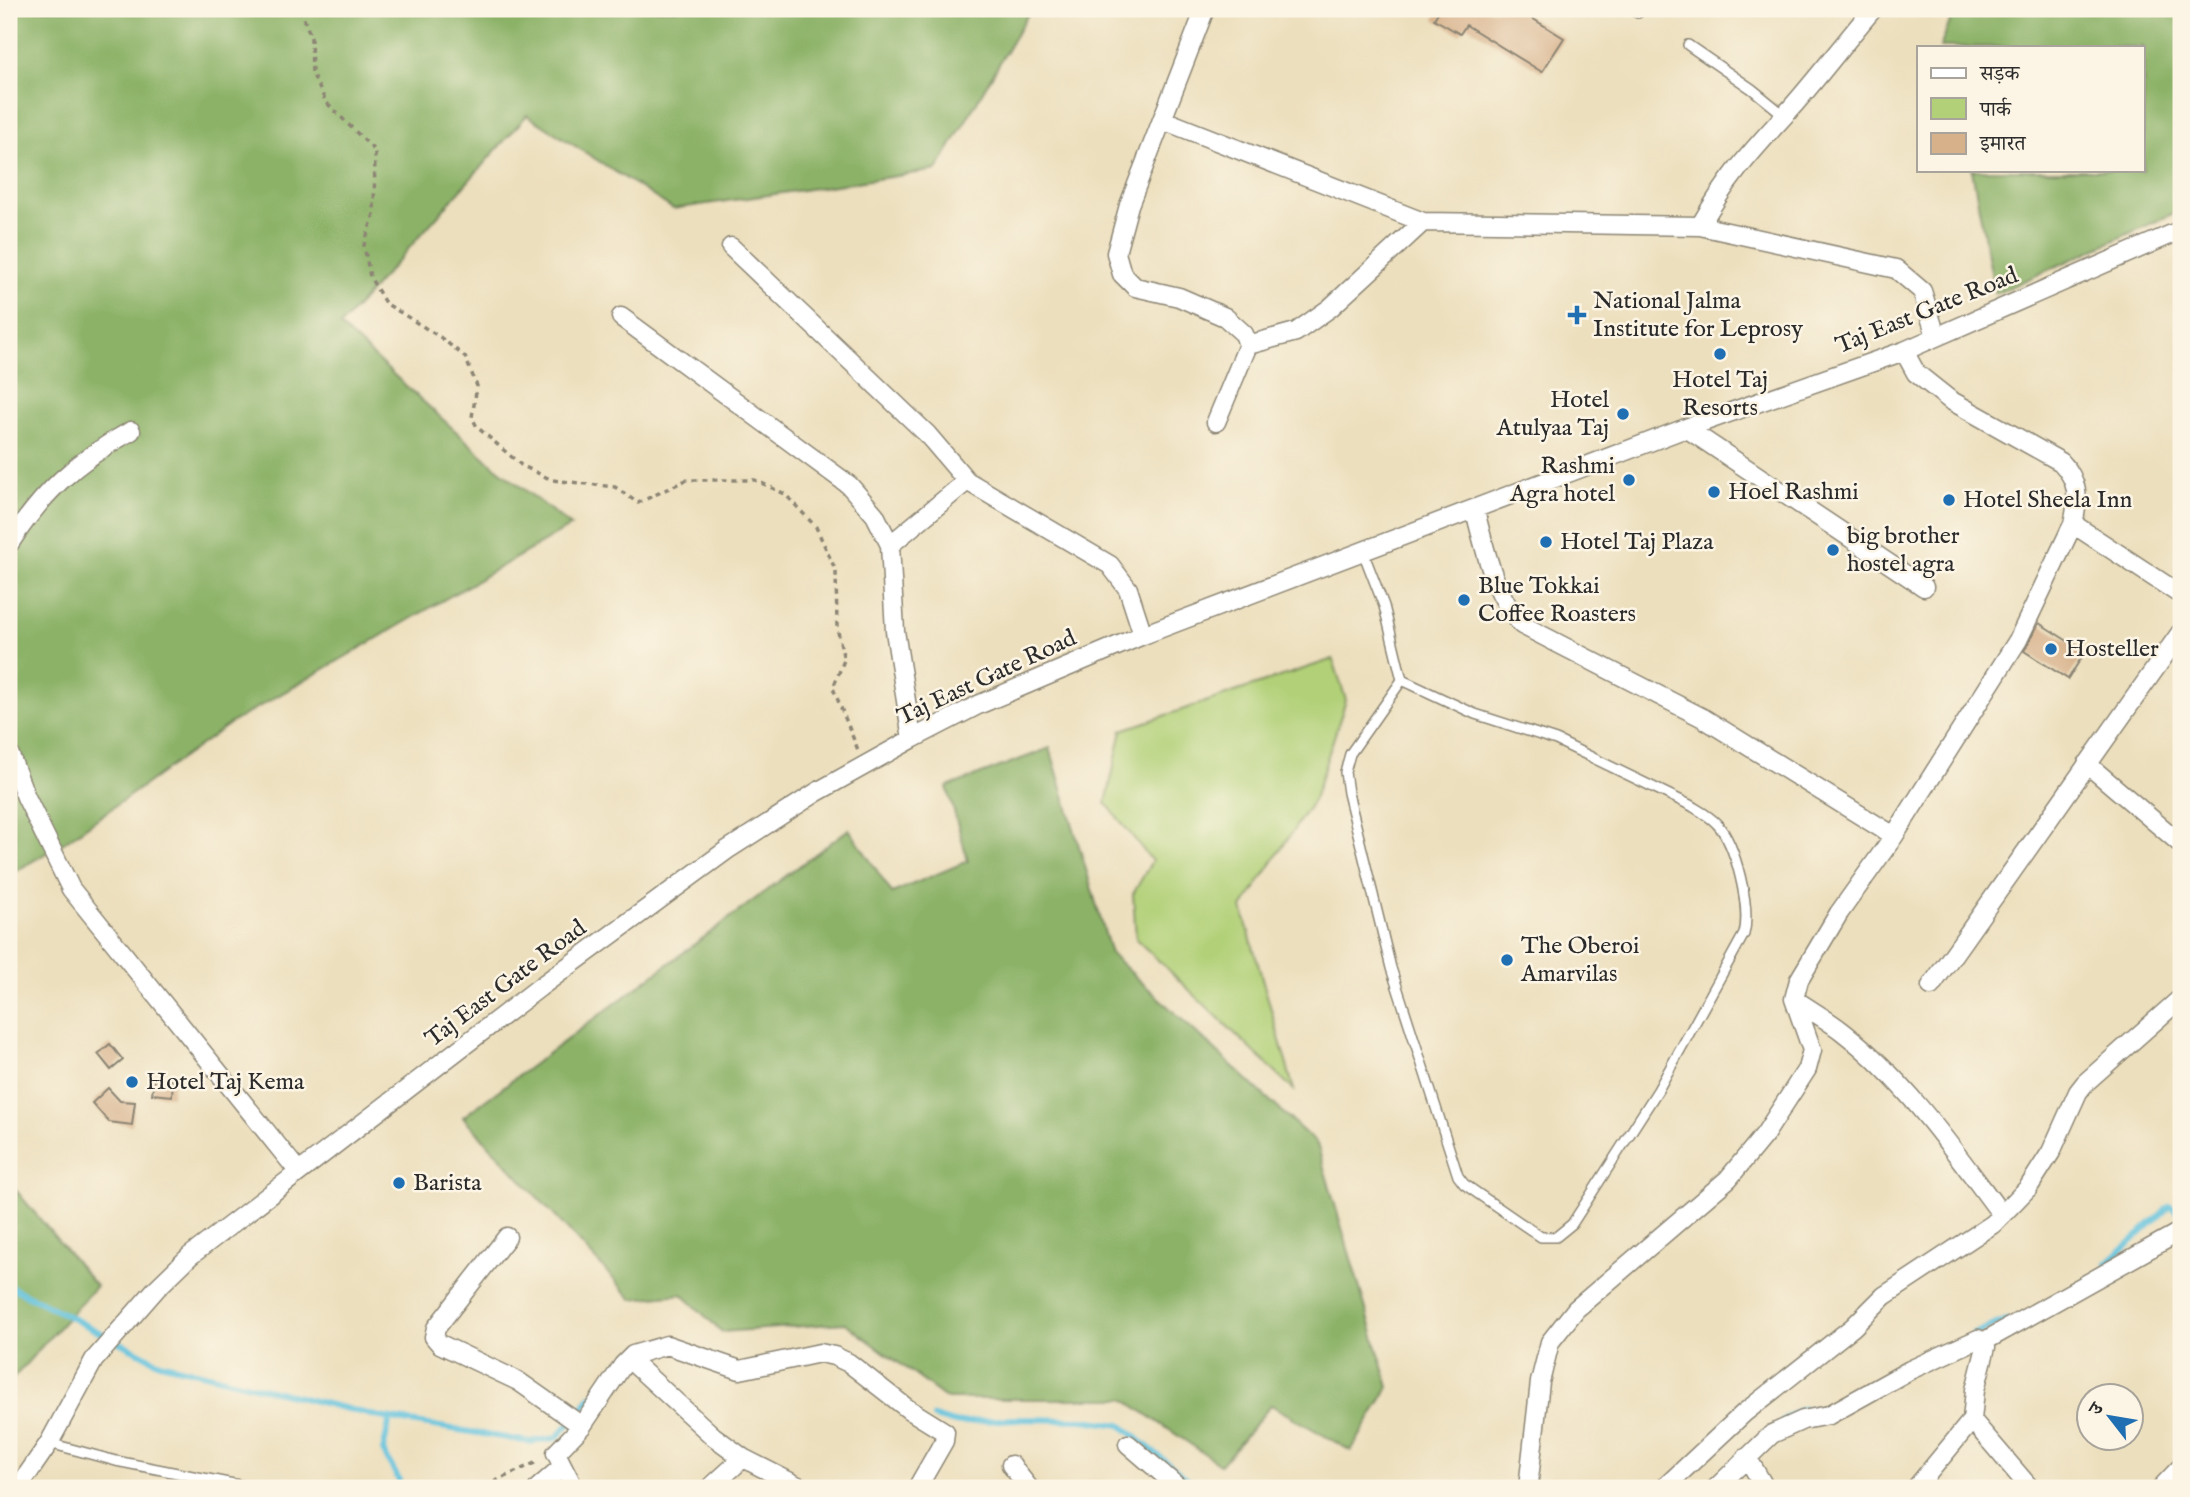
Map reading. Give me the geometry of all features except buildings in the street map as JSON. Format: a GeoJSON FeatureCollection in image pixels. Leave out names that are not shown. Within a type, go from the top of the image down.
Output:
{"type":"FeatureCollection","features":[{"type":"Feature","properties":{"kind":"street"},"geometry":{"type":"LineString","coordinates":[[1205,9],[1125,217],[1116,253],[1122,274],[1135,287],[1179,297],[1224,317],[1244,334],[1248,345],[1216,422]]}},
{"type":"Feature","properties":{"kind":"street"},"geometry":{"type":"LineString","coordinates":[[1700,226],[1723,184],[1873,9]]}},
{"type":"Feature","properties":{"kind":"street"},"geometry":{"type":"LineString","coordinates":[[1163,120],[1423,222],[1700,226],[1896,269],[1922,291],[1936,336]]}},
{"type":"Feature","properties":{"kind":"street"},"geometry":{"type":"LineString","coordinates":[[1248,345],[1296,332],[1330,308],[1423,222]]}},
{"type":"Feature","properties":{"kind":"street","name":"Taj East Gate Road"},"geometry":{"type":"LineString","coordinates":[[18,1488],[49,1443],[94,1360],[156,1289],[190,1256],[298,1171],[727,850],[864,765],[978,705],[1143,635],[1475,511],[1686,428],[1904,351],[2181,230]]}},
{"type":"Feature","properties":{"kind":"street"},"geometry":{"type":"LineString","coordinates":[[731,247],[927,434],[967,481],[1110,565],[1128,590],[1143,635]]}},
{"type":"Feature","properties":{"kind":"street"},"geometry":{"type":"LineString","coordinates":[[621,317],[849,485],[875,515],[890,545],[895,631],[912,739]]}},
{"type":"Feature","properties":{"kind":"street"},"geometry":{"type":"LineString","coordinates":[[1528,1488],[1540,1382],[1550,1342],[1576,1309],[1728,1179],[1765,1134],[1807,1069],[1812,1050],[1794,999],[1799,980],[1839,913],[1894,836],[2018,640],[2073,524],[2077,505],[2076,486],[2073,475],[2061,462],[1950,400],[1916,373],[1904,351]]}},
{"type":"Feature","properties":{"kind":"street"},"geometry":{"type":"LineString","coordinates":[[1686,428],[1924,587]]}},
{"type":"Feature","properties":{"kind":"street"},"geometry":{"type":"LineString","coordinates":[[9,544],[56,482],[94,452],[131,431]]}},
{"type":"Feature","properties":{"kind":"street"},"geometry":{"type":"LineString","coordinates":[[890,545],[967,481]]}},
{"type":"Feature","properties":{"kind":"street"},"geometry":{"type":"LineString","coordinates":[[1475,511],[1492,574],[1505,605],[1522,625],[1703,718],[1894,836]]}},
{"type":"Feature","properties":{"kind":"street"},"geometry":{"type":"LineString","coordinates":[[2073,524],[2181,595]]}},
{"type":"Feature","properties":{"kind":"street"},"geometry":{"type":"LineString","coordinates":[[1931,986],[2181,632]]}},
{"type":"Feature","properties":{"kind":"street"},"geometry":{"type":"LineString","coordinates":[[9,753],[26,797],[71,889],[298,1171]]}},
{"type":"Feature","properties":{"kind":"street"},"geometry":{"type":"LineString","coordinates":[[2087,765],[2181,844]]}},
{"type":"Feature","properties":{"kind":"street"},"geometry":{"type":"LineString","coordinates":[[1664,1488],[1744,1413],[1853,1327],[1884,1296],[1964,1246],[2002,1215],[2028,1188],[2051,1152],[2078,1092],[2181,998]]}},
{"type":"Feature","properties":{"kind":"street"},"geometry":{"type":"LineString","coordinates":[[1794,999],[1842,1031],[1889,1075],[1932,1122],[2002,1215]]}},
{"type":"Feature","properties":{"kind":"street"},"geometry":{"type":"LineString","coordinates":[[1716,1488],[1772,1434],[1803,1420],[1829,1415],[1971,1340],[1983,1342],[2181,1231]]}},
{"type":"Feature","properties":{"kind":"street"},"geometry":{"type":"LineString","coordinates":[[507,1237],[436,1328],[434,1337],[440,1344],[518,1381],[582,1426]]}},
{"type":"Feature","properties":{"kind":"street"},"geometry":{"type":"LineString","coordinates":[[1916,1488],[1972,1420],[1975,1390],[1985,1355],[1983,1342]]}},
{"type":"Feature","properties":{"kind":"street"},"geometry":{"type":"LineString","coordinates":[[538,1488],[629,1359],[647,1349],[667,1345],[740,1370],[820,1353],[849,1363],[908,1409],[945,1432],[944,1441],[917,1488]]}},
{"type":"Feature","properties":{"kind":"street"},"geometry":{"type":"LineString","coordinates":[[629,1359],[713,1436],[743,1458],[802,1488]]}},
{"type":"Feature","properties":{"kind":"street"},"geometry":{"type":"LineString","coordinates":[[1972,1420],[2030,1488]]}},
{"type":"Feature","properties":{"kind":"street"},"geometry":{"type":"LineString","coordinates":[[1128,1444],[1180,1488]]}},
{"type":"Feature","properties":{"kind":"street"},"geometry":{"type":"LineString","coordinates":[[1747,1457],[1765,1488]]}},
{"type":"Feature","properties":{"kind":"street"},"geometry":{"type":"LineString","coordinates":[[710,1488],[743,1458]]}},
{"type":"Feature","properties":{"kind":"street"},"geometry":{"type":"LineString","coordinates":[[559,1460],[574,1488]]}},
{"type":"Feature","properties":{"kind":"street"},"geometry":{"type":"LineString","coordinates":[[1011,1465],[1029,1488]]}},
{"type":"Feature","properties":{"kind":"street"},"geometry":{"type":"LineString","coordinates":[[2161,1488],[2181,1467]]}},
{"type":"Feature","properties":{"kind":"lane"},"geometry":{"type":"LineString","coordinates":[[1688,45],[1752,89],[1784,116]]}},
{"type":"Feature","properties":{"kind":"lane"},"geometry":{"type":"LineString","coordinates":[[1363,552],[1384,606],[1402,680],[1350,754],[1345,772],[1391,968],[1458,1176],[1465,1184],[1541,1237],[1556,1237],[1572,1224],[1658,1090],[1744,934],[1747,919],[1741,877],[1724,831],[1690,805],[1556,740],[1475,714],[1402,680]]}},
{"type":"Feature","properties":{"kind":"lane"},"geometry":{"type":"LineString","coordinates":[[49,1443],[116,1461],[254,1488]]}},
{"type":"Feature","properties":{"kind":"path"},"geometry":{"type":"LineString","coordinates":[[300,9],[311,37],[312,73],[326,102],[375,151],[374,214],[364,245],[370,277],[385,303],[440,337],[465,357],[477,386],[472,417],[477,428],[521,464],[552,480],[615,487],[638,503],[686,480],[755,480],[785,494],[816,527],[836,571],[837,627],[844,660],[834,688],[864,765]]}},
{"type":"Feature","properties":{"kind":"path"},"geometry":{"type":"LineString","coordinates":[[464,1488],[486,1485],[559,1460]]}},
{"type":"Feature","properties":{"kind":"green space"},"geometry":{"type":"Polygon","coordinates":[[[9,9],[1031,9],[937,170],[673,209],[527,115],[340,326],[493,465],[571,526],[231,723],[62,844],[9,875],[9,9]]]}},
{"type":"Feature","properties":{"kind":"green space"},"geometry":{"type":"Polygon","coordinates":[[[1955,9],[2181,9],[2181,210],[1995,294],[1972,172],[2144,172],[2144,46],[1940,46],[1955,9]]]}},
{"type":"Feature","properties":{"kind":"green space"},"geometry":{"type":"Polygon","coordinates":[[[1333,659],[1346,700],[1314,799],[1242,908],[1294,1090],[1136,939],[1133,894],[1152,861],[1106,803],[1122,730],[1333,659]]]}},
{"type":"Feature","properties":{"kind":"green space"},"geometry":{"type":"Polygon","coordinates":[[[1050,748],[1111,954],[1317,1144],[1389,1387],[1351,1451],[1271,1405],[1221,1465],[1124,1399],[947,1399],[845,1323],[722,1332],[682,1294],[632,1299],[463,1117],[849,829],[892,893],[968,861],[947,787],[1050,748]]]}},
{"type":"Feature","properties":{"kind":"green space"},"geometry":{"type":"Polygon","coordinates":[[[9,1182],[96,1286],[9,1383],[9,1182]]]}},
{"type":"Feature","properties":{"kind":"waterway"},"geometry":{"type":"LineString","coordinates":[[2107,1264],[2170,1206],[2181,1214]]}},
{"type":"Feature","properties":{"kind":"waterway"},"geometry":{"type":"LineString","coordinates":[[9,1286],[160,1363],[380,1417],[530,1442],[556,1438],[569,1424]]}},
{"type":"Feature","properties":{"kind":"waterway"},"geometry":{"type":"LineString","coordinates":[[1974,1334],[2006,1320]]}},
{"type":"Feature","properties":{"kind":"waterway"},"geometry":{"type":"LineString","coordinates":[[821,1346],[833,1345],[843,1352]]}},
{"type":"Feature","properties":{"kind":"waterway"},"geometry":{"type":"LineString","coordinates":[[579,1412],[592,1396]]}},
{"type":"Feature","properties":{"kind":"waterway"},"geometry":{"type":"LineString","coordinates":[[1783,1420],[1801,1409],[1818,1410]]}},
{"type":"Feature","properties":{"kind":"waterway"},"geometry":{"type":"LineString","coordinates":[[934,1417],[954,1423],[1013,1419],[1083,1420],[1121,1425],[1198,1488]]}},
{"type":"Feature","properties":{"kind":"waterway"},"geometry":{"type":"LineString","coordinates":[[390,1418],[383,1451],[399,1480],[397,1488]]}},
{"type":"Feature","properties":{"kind":"waterway"},"geometry":{"type":"LineString","coordinates":[[1395,1488],[1406,1488]]}},
{"type":"Feature","properties":{"kind":"place","name":"National Jalma Institute for Leprosy"},"geometry":{"type":"Point","coordinates":[1577,315]}},
{"type":"Feature","properties":{"kind":"place","name":"Hotel Taj Resorts"},"geometry":{"type":"Point","coordinates":[1720,354]}},
{"type":"Feature","properties":{"kind":"place","name":"Hotel Atulyaa Taj"},"geometry":{"type":"Point","coordinates":[1623,414]}},
{"type":"Feature","properties":{"kind":"place","name":"Rashmi Agra hotel"},"geometry":{"type":"Point","coordinates":[1629,480]}},
{"type":"Feature","properties":{"kind":"place","name":"Hoel Rashmi"},"geometry":{"type":"Point","coordinates":[1714,492]}},
{"type":"Feature","properties":{"kind":"place","name":"Hotel Sheela Inn"},"geometry":{"type":"Point","coordinates":[1949,500]}},
{"type":"Feature","properties":{"kind":"place","name":"Hotel Taj Plaza"},"geometry":{"type":"Point","coordinates":[1546,542]}},
{"type":"Feature","properties":{"kind":"place","name":"big brother hostel agra"},"geometry":{"type":"Point","coordinates":[1833,550]}},
{"type":"Feature","properties":{"kind":"place","name":"Blue Tokkai Coffee Roasters"},"geometry":{"type":"Point","coordinates":[1464,600]}},
{"type":"Feature","properties":{"kind":"place","name":"Hosteller"},"geometry":{"type":"Point","coordinates":[2051,649]}},
{"type":"Feature","properties":{"kind":"place","name":"The Oberoi Amarvilas"},"geometry":{"type":"Point","coordinates":[1507,960]}},
{"type":"Feature","properties":{"kind":"place","name":"Hotel Taj Kema"},"geometry":{"type":"Point","coordinates":[132,1082]}},
{"type":"Feature","properties":{"kind":"place","name":"Barista"},"geometry":{"type":"Point","coordinates":[399,1183]}}]}
